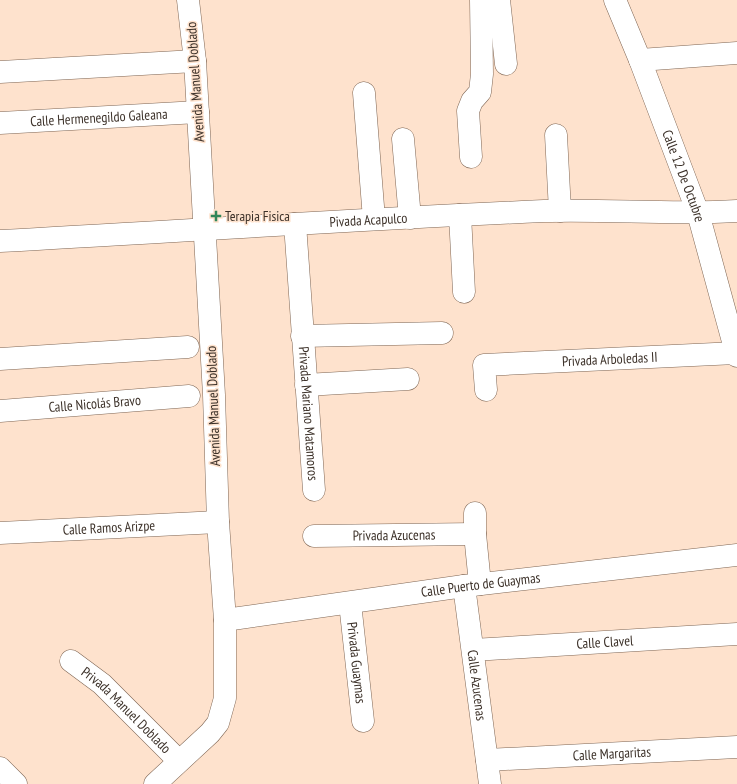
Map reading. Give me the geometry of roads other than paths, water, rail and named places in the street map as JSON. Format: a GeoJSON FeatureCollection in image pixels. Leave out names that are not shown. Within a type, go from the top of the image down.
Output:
{"type":"FeatureCollection","features":[{"type":"Feature","properties":{"kind":"street","name":"Avenida Manuel Doblado"},"geometry":{"type":"LineString","coordinates":[[155,784],[210,733],[218,723],[225,698],[225,620],[218,522],[214,394],[195,61],[188,0]]}},
{"type":"Feature","properties":{"kind":"street"},"geometry":{"type":"LineString","coordinates":[[471,157],[468,110],[472,101],[480,92],[482,74],[481,0]]}},
{"type":"Feature","properties":{"kind":"street"},"geometry":{"type":"LineString","coordinates":[[499,0],[506,64]]}},
{"type":"Feature","properties":{"kind":"street","name":"Calle 12 De Octubre"},"geometry":{"type":"LineString","coordinates":[[615,0],[640,60],[698,213],[737,355]]}},
{"type":"Feature","properties":{"kind":"street"},"geometry":{"type":"LineString","coordinates":[[640,60],[737,53]]}},
{"type":"Feature","properties":{"kind":"street"},"geometry":{"type":"LineString","coordinates":[[0,72],[195,61]]}},
{"type":"Feature","properties":{"kind":"street"},"geometry":{"type":"LineString","coordinates":[[364,93],[374,219]]}},
{"type":"Feature","properties":{"kind":"street","name":"Calle Hermenegildo Galeana"},"geometry":{"type":"LineString","coordinates":[[0,123],[198,112]]}},
{"type":"Feature","properties":{"kind":"street"},"geometry":{"type":"LineString","coordinates":[[556,135],[560,211]]}},
{"type":"Feature","properties":{"kind":"street"},"geometry":{"type":"LineString","coordinates":[[403,139],[410,218]]}},
{"type":"Feature","properties":{"kind":"street","name":"Pivada Acapulco"},"geometry":{"type":"LineString","coordinates":[[0,241],[460,215],[560,211],[698,213],[737,211]]}},
{"type":"Feature","properties":{"kind":"street"},"geometry":{"type":"LineString","coordinates":[[460,215],[464,292]]}},
{"type":"Feature","properties":{"kind":"street","name":"Privada Mariano Matamoros"},"geometry":{"type":"LineString","coordinates":[[295,224],[314,490]]}},
{"type":"Feature","properties":{"kind":"street","name":"Privada Mariano Matamoros"},"geometry":{"type":"LineString","coordinates":[[302,336],[442,333]]}},
{"type":"Feature","properties":{"kind":"street"},"geometry":{"type":"LineString","coordinates":[[0,359],[188,347]]}},
{"type":"Feature","properties":{"kind":"street","name":"Privada Arboledas II"},"geometry":{"type":"LineString","coordinates":[[486,390],[484,365],[737,355]]}},
{"type":"Feature","properties":{"kind":"street"},"geometry":{"type":"LineString","coordinates":[[306,385],[408,379]]}},
{"type":"Feature","properties":{"kind":"street","name":"Calle Nicolás Bravo"},"geometry":{"type":"LineString","coordinates":[[0,411],[189,396]]}},
{"type":"Feature","properties":{"kind":"street","name":"Calle Ramos Arizpe"},"geometry":{"type":"LineString","coordinates":[[0,533],[218,522]]}},
{"type":"Feature","properties":{"kind":"street","name":"Privada Azucenas"},"geometry":{"type":"LineString","coordinates":[[314,536],[475,524]]}},
{"type":"Feature","properties":{"kind":"street","name":"Calle Azucenas"},"geometry":{"type":"LineString","coordinates":[[475,524],[472,585],[473,650],[490,784]]}},
{"type":"Feature","properties":{"kind":"street","name":"Calle Puerto de Guaymas"},"geometry":{"type":"LineString","coordinates":[[225,620],[472,585],[737,556]]}},
{"type":"Feature","properties":{"kind":"street","name":"Privada Guaymas"},"geometry":{"type":"LineString","coordinates":[[350,603],[363,721]]}},
{"type":"Feature","properties":{"kind":"street","name":"Calle Clavel"},"geometry":{"type":"LineString","coordinates":[[473,650],[737,634]]}},
{"type":"Feature","properties":{"kind":"street","name":"Privada Manuel Doblado"},"geometry":{"type":"LineString","coordinates":[[71,661],[102,684],[179,761]]}},
{"type":"Feature","properties":{"kind":"street","name":"Calle Margaritas"},"geometry":{"type":"LineString","coordinates":[[487,760],[737,747]]}},
{"type":"Feature","properties":{"kind":"street"},"geometry":{"type":"LineString","coordinates":[[0,768],[16,784]]}},
{"type":"Feature","properties":{"kind":"place","name":"Terapia Fisica"},"geometry":{"type":"Point","coordinates":[216,216]}}]}
